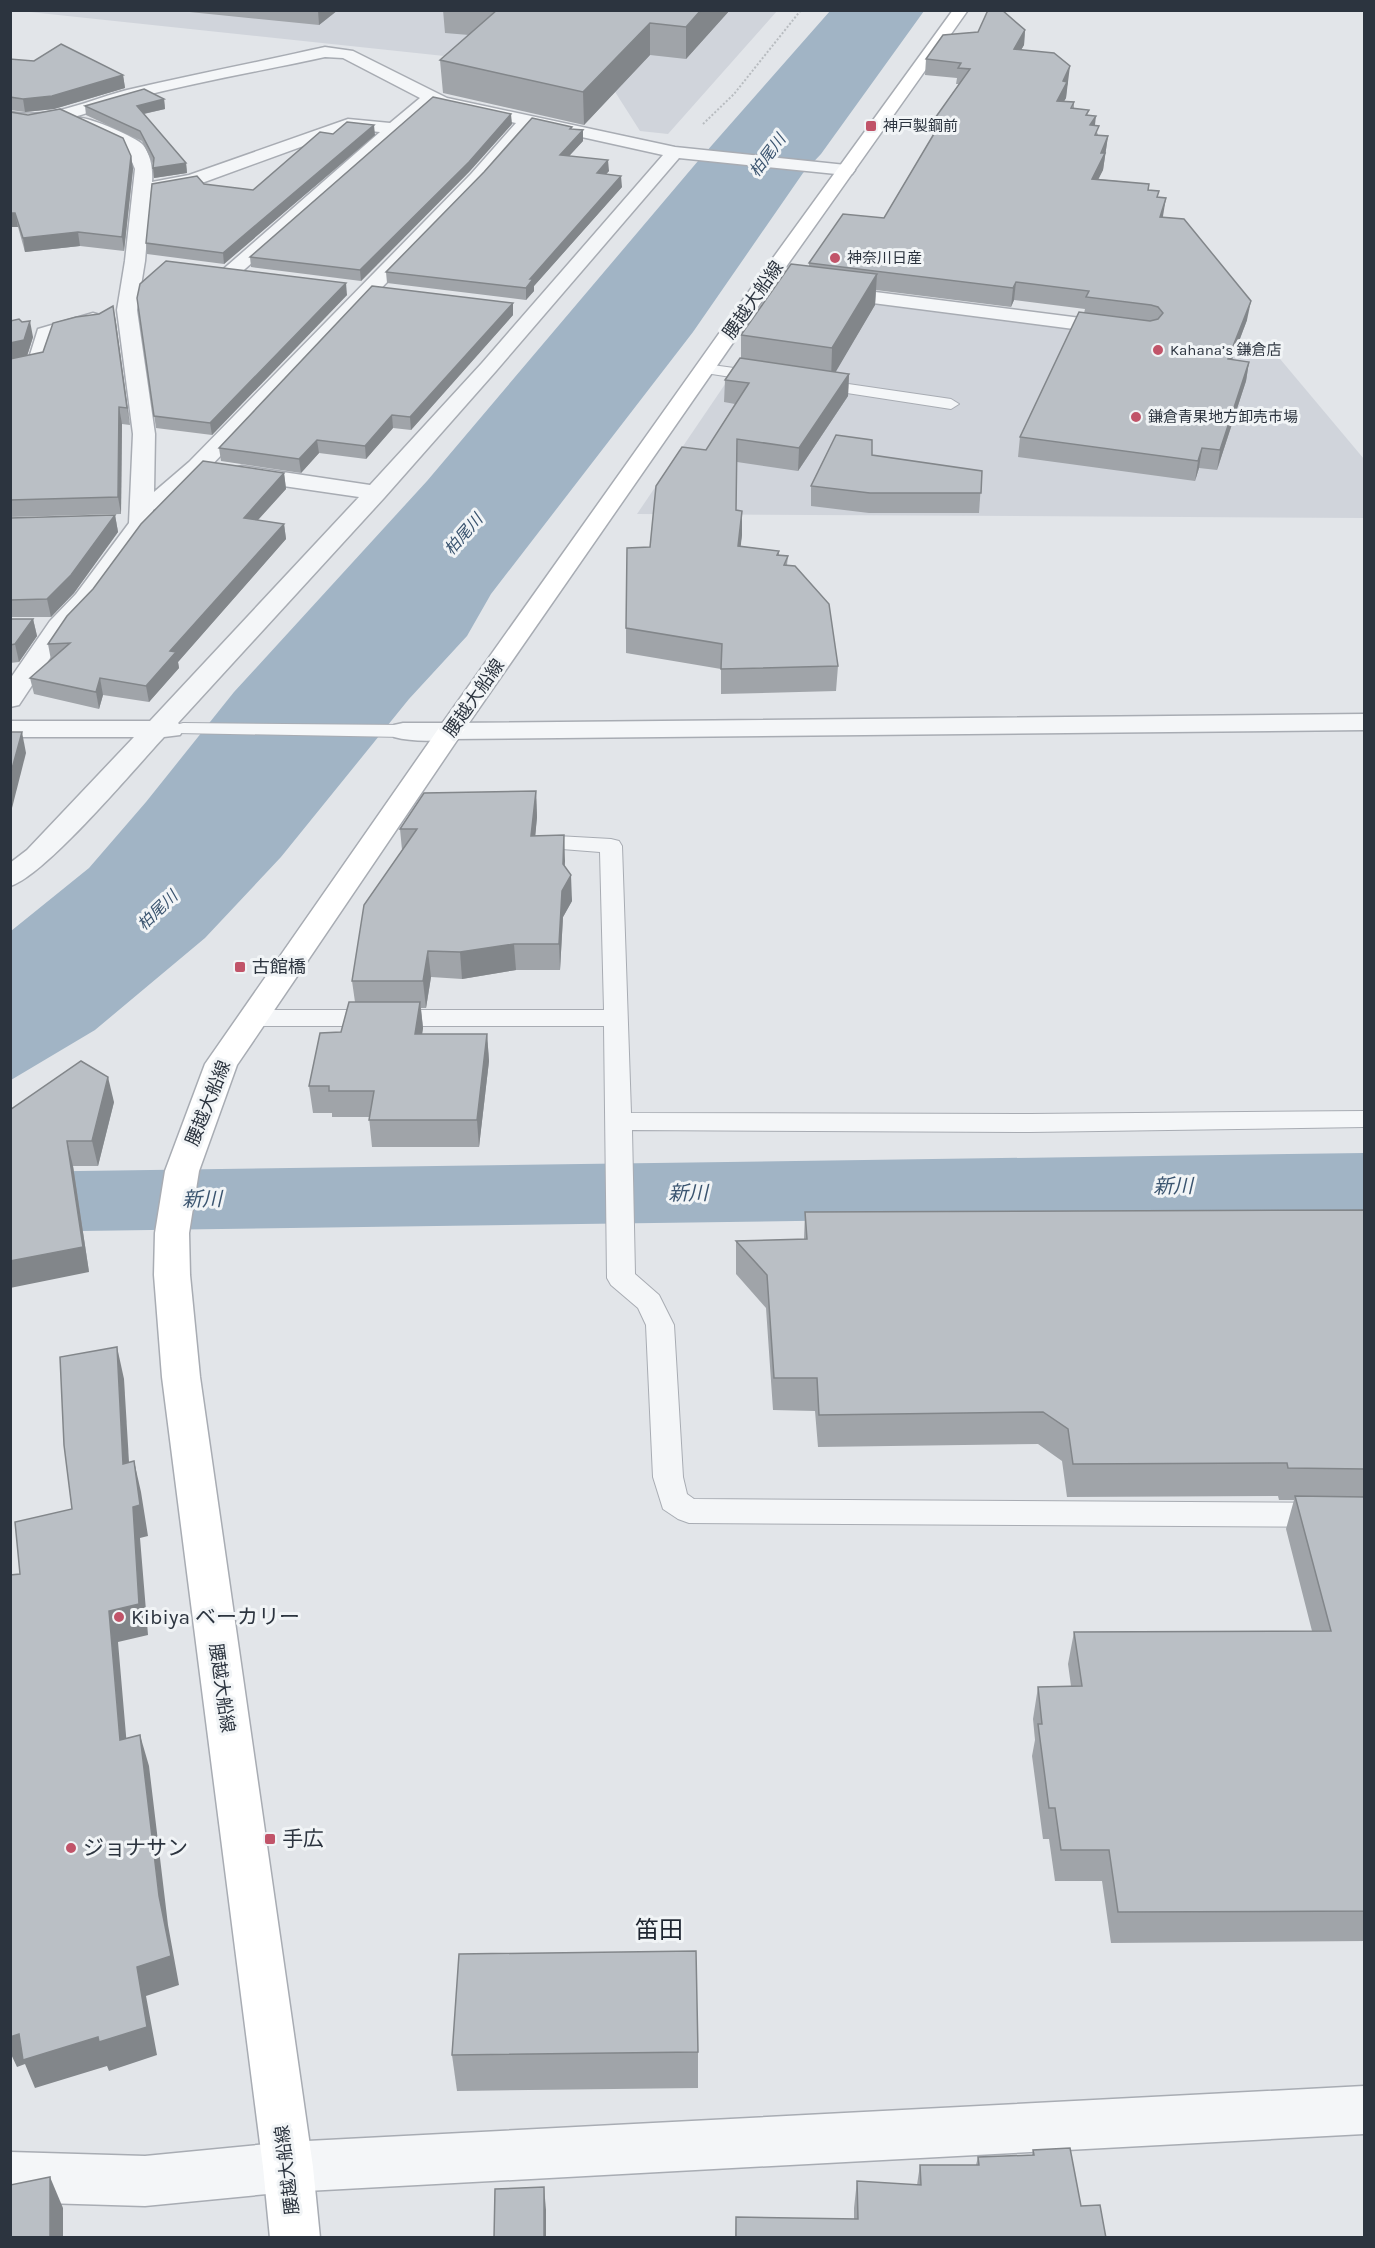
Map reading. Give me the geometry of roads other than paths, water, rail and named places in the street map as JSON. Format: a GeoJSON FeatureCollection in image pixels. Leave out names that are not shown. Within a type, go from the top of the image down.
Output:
{"type":"FeatureCollection","features":[{"type":"Feature","properties":{"kind":"main road","name":"腰越大船線"},"geometry":{"type":"LineString","coordinates":[[296,2238],[181,1377],[172,1275],[172,1233],[182,1171],[221,1064],[450,731],[764,284],[961,10]]}},
{"type":"Feature","properties":{"kind":"street"},"geometry":{"type":"LineString","coordinates":[[10,127],[65,114],[128,95],[325,52],[347,54],[442,102],[682,153],[846,170]]}},
{"type":"Feature","properties":{"kind":"street"},"geometry":{"type":"LineString","coordinates":[[230,272],[431,97]]}},
{"type":"Feature","properties":{"kind":"street"},"geometry":{"type":"LineString","coordinates":[[65,114],[135,147],[144,169],[135,261],[127,310],[144,434],[145,459],[141,515]]}},
{"type":"Feature","properties":{"kind":"street"},"geometry":{"type":"LineString","coordinates":[[10,117],[30,121]]}},
{"type":"Feature","properties":{"kind":"street"},"geometry":{"type":"LineString","coordinates":[[10,699],[59,626],[85,599],[141,515],[197,467],[477,178],[528,120]]}},
{"type":"Feature","properties":{"kind":"street"},"geometry":{"type":"LineString","coordinates":[[142,188],[194,180],[348,124],[394,129]]}},
{"type":"Feature","properties":{"kind":"street"},"geometry":{"type":"LineString","coordinates":[[10,877],[37,856],[170,729],[376,493],[682,153]]}},
{"type":"Feature","properties":{"kind":"street"},"geometry":{"type":"LineString","coordinates":[[135,261],[159,264]]}},
{"type":"Feature","properties":{"kind":"street"},"geometry":{"type":"LineString","coordinates":[[206,270],[253,275]]}},
{"type":"Feature","properties":{"kind":"street"},"geometry":{"type":"LineString","coordinates":[[764,284],[1136,331]]}},
{"type":"Feature","properties":{"kind":"street"},"geometry":{"type":"LineString","coordinates":[[344,286],[390,291]]}},
{"type":"Feature","properties":{"kind":"street"},"geometry":{"type":"LineString","coordinates":[[516,307],[539,310]]}},
{"type":"Feature","properties":{"kind":"street"},"geometry":{"type":"LineString","coordinates":[[10,368],[39,362],[45,333],[127,310]]}},
{"type":"Feature","properties":{"kind":"street"},"geometry":{"type":"LineString","coordinates":[[145,459],[376,493]]}},
{"type":"Feature","properties":{"kind":"street"},"geometry":{"type":"LineString","coordinates":[[117,523],[141,515]]}},
{"type":"Feature","properties":{"kind":"street"},"geometry":{"type":"LineString","coordinates":[[30,626],[59,626]]}},
{"type":"Feature","properties":{"kind":"street"},"geometry":{"type":"LineString","coordinates":[[403,731],[1365,722]]}},
{"type":"Feature","properties":{"kind":"street"},"geometry":{"type":"LineString","coordinates":[[10,729],[170,729]]}},
{"type":"Feature","properties":{"kind":"street"},"geometry":{"type":"LineString","coordinates":[[10,2177],[145,2181],[288,2167],[1365,2110]]}},
{"type":"Feature","properties":{"kind":"lane"},"geometry":{"type":"LineString","coordinates":[[705,369],[775,379]]}},
{"type":"Feature","properties":{"kind":"lane"},"geometry":{"type":"LineString","coordinates":[[798,382],[951,404]]}},
{"type":"Feature","properties":{"kind":"lane"},"geometry":{"type":"LineString","coordinates":[[170,729],[403,731]]}},
{"type":"Feature","properties":{"kind":"lane"},"geometry":{"type":"LineString","coordinates":[[557,843],[610,846],[616,1067],[620,1121],[621,1278],[649,1302],[660,1325],[668,1477],[674,1501],[689,1511],[1365,1515]]}},
{"type":"Feature","properties":{"kind":"lane"},"geometry":{"type":"LineString","coordinates":[[252,1018],[616,1018]]}},
{"type":"Feature","properties":{"kind":"lane"},"geometry":{"type":"LineString","coordinates":[[620,1121],[1030,1123],[1365,1119]]}},
{"type":"Feature","properties":{"kind":"water","name":"柏尾川"},"geometry":{"type":"Polygon","coordinates":[[[830,11],[924,11],[821,154],[803,173],[693,332],[491,594],[467,636],[409,699],[281,857],[205,938],[95,1030],[11,1080],[11,931],[89,868],[146,802],[234,692],[427,481],[698,161],[830,11]]]}},
{"type":"Feature","properties":{"kind":"waterway","name":"新川"},"geometry":{"type":"LineString","coordinates":[[10,1202],[1364,1183]]}},
{"type":"Feature","properties":{"kind":"place","name":"神戸製鋼前"},"geometry":{"type":"Point","coordinates":[871,126]}},
{"type":"Feature","properties":{"kind":"place","name":"神奈川日産"},"geometry":{"type":"Point","coordinates":[835,258]}},
{"type":"Feature","properties":{"kind":"place","name":"Kahana’s 鎌倉店"},"geometry":{"type":"Point","coordinates":[1158,350]}},
{"type":"Feature","properties":{"kind":"place","name":"鎌倉青果地方卸売市場"},"geometry":{"type":"Point","coordinates":[1136,417]}},
{"type":"Feature","properties":{"kind":"place","name":"古館橋"},"geometry":{"type":"Point","coordinates":[240,967]}},
{"type":"Feature","properties":{"kind":"place","name":"Kibiya ベーカリー"},"geometry":{"type":"Point","coordinates":[119,1617]}},
{"type":"Feature","properties":{"kind":"place","name":"手広"},"geometry":{"type":"Point","coordinates":[270,1839]}},
{"type":"Feature","properties":{"kind":"place","name":"ジョナサン"},"geometry":{"type":"Point","coordinates":[71,1848]}},
{"type":"Feature","properties":{"kind":"district","name":"笛田"},"geometry":{"type":"Point","coordinates":[659,1930]}}]}
